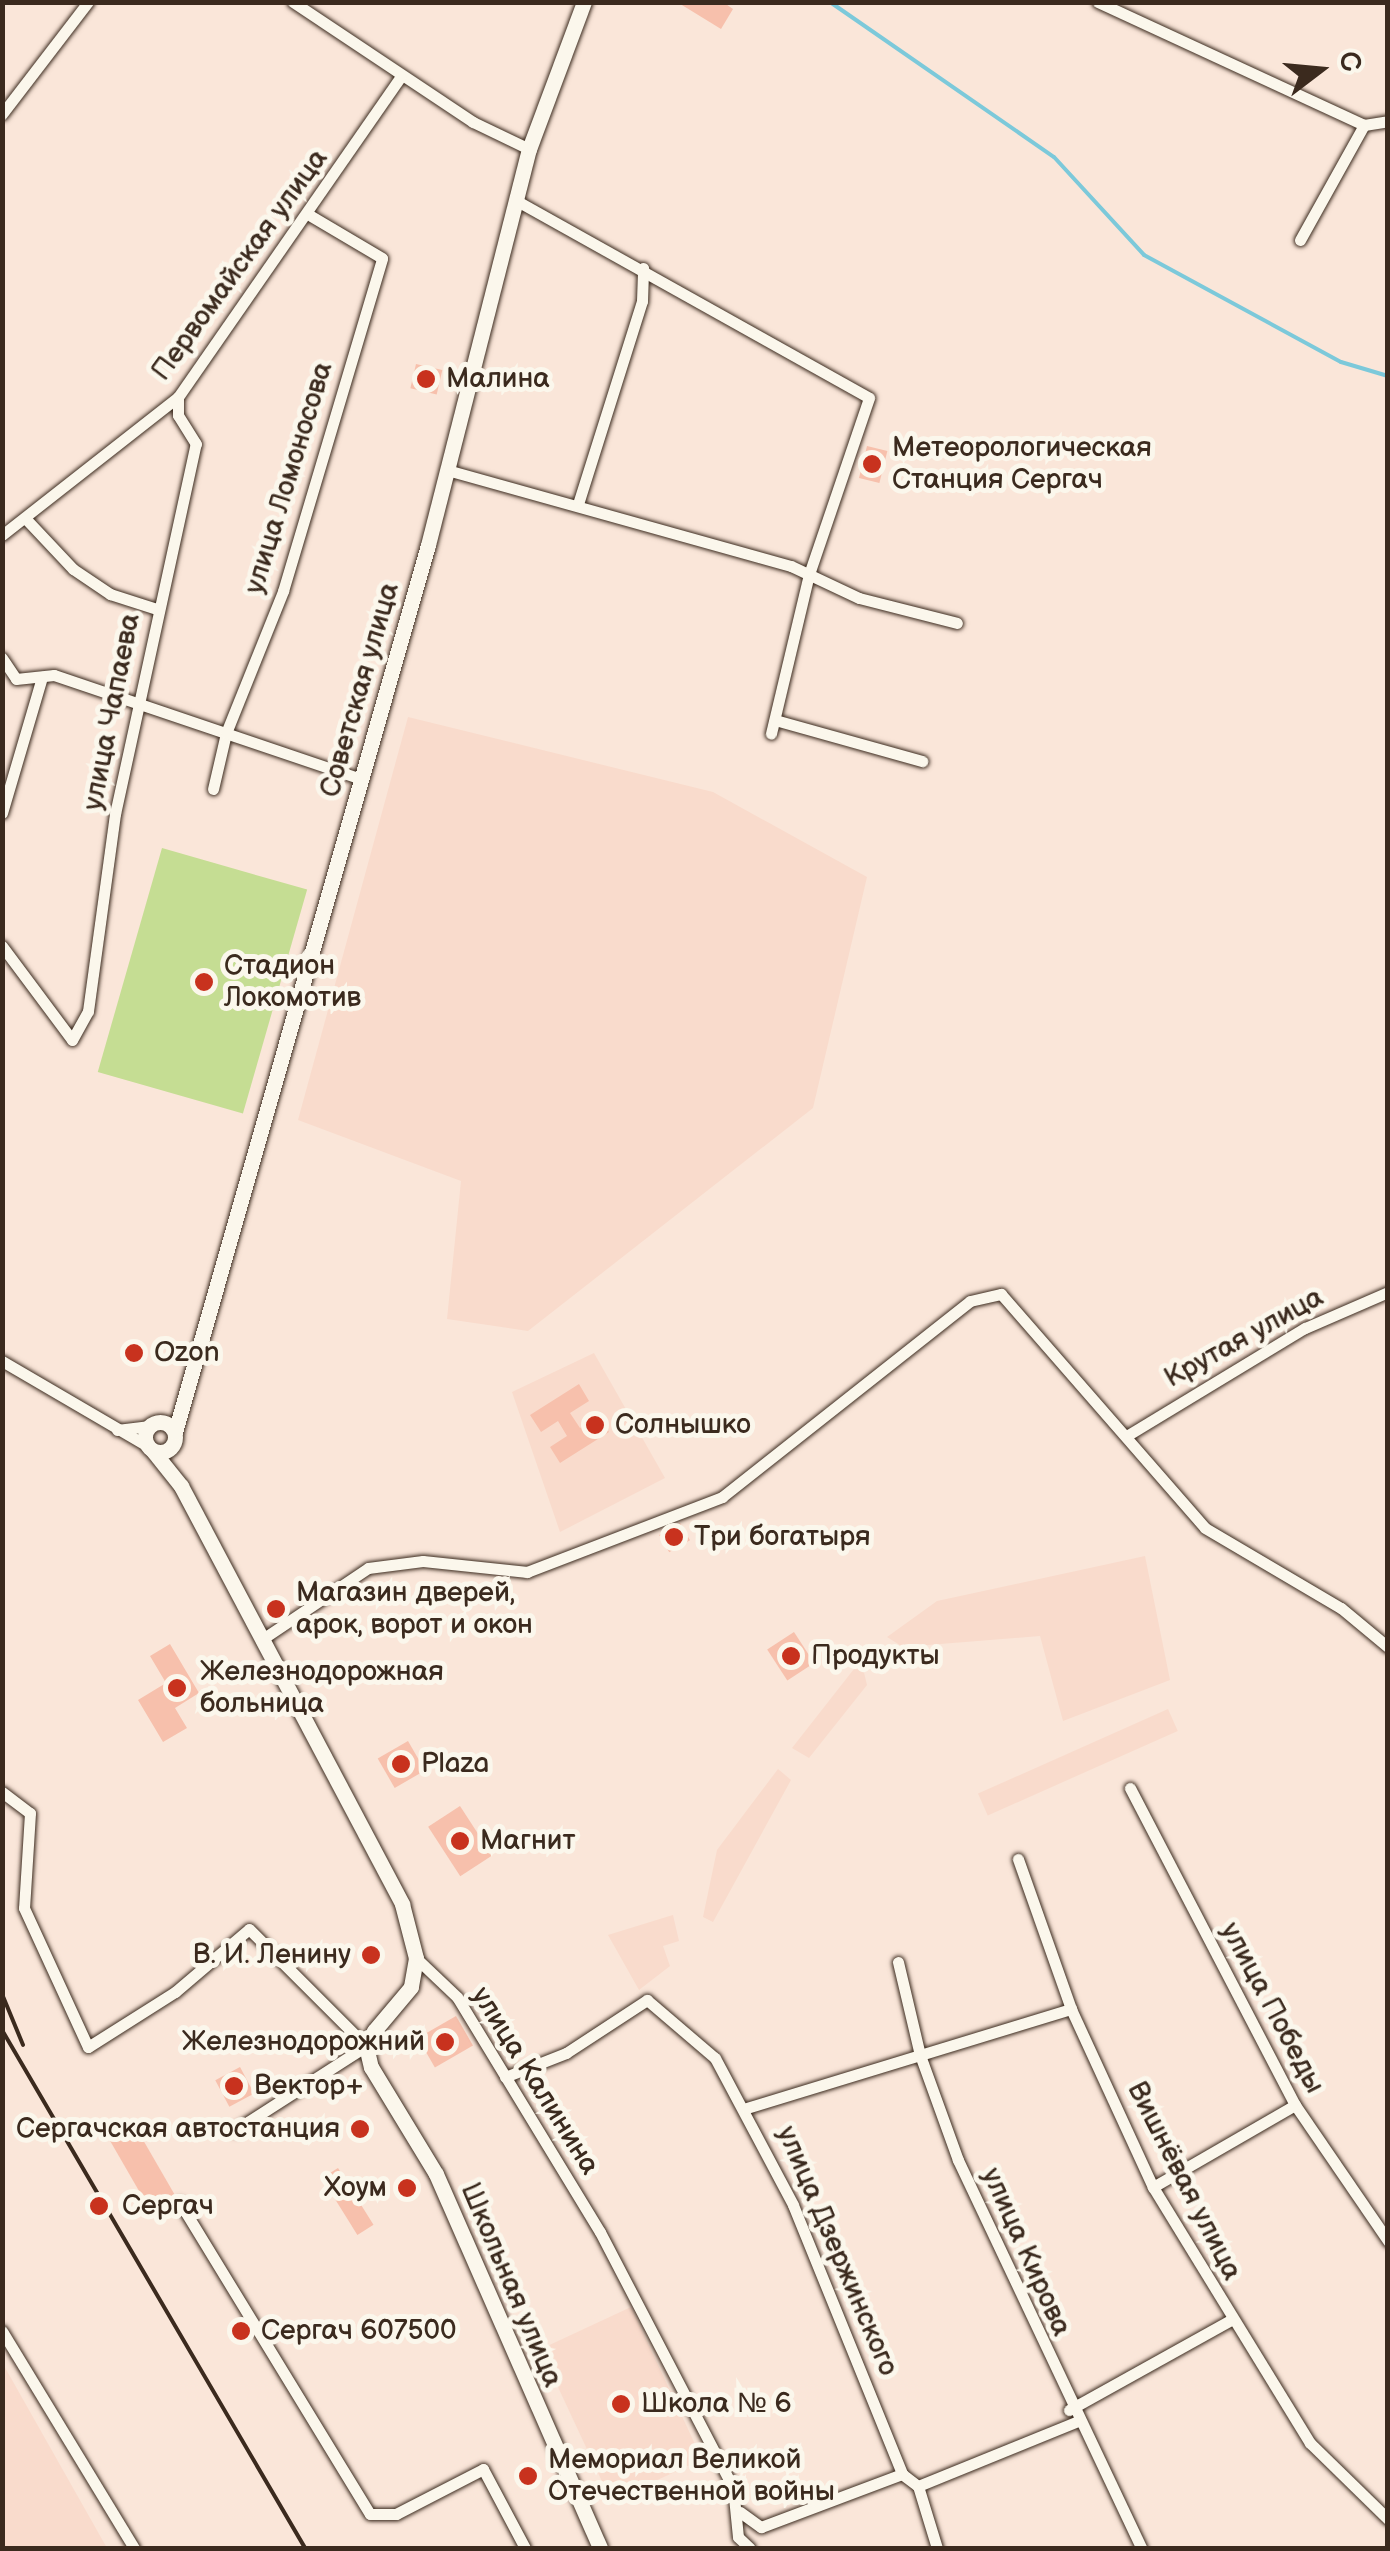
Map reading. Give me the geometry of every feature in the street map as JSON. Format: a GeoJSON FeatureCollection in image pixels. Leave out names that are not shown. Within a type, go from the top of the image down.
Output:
{"type":"FeatureCollection","features":[{"type":"Feature","properties":{"kind":"main road","name":"Советская улица"},"geometry":{"type":"LineString","coordinates":[[165,1431],[187,1394],[448,470],[530,149],[584,2]]}},
{"type":"Feature","properties":{"kind":"main road"},"geometry":{"type":"LineString","coordinates":[[151,1449],[165,1431]]}},
{"type":"Feature","properties":{"kind":"main road"},"geometry":{"type":"LineString","coordinates":[[151,1449],[165,1431]]}},
{"type":"Feature","properties":{"kind":"main road"},"geometry":{"type":"LineString","coordinates":[[165,1431],[181,1486]]}},
{"type":"Feature","properties":{"kind":"main road"},"geometry":{"type":"LineString","coordinates":[[151,1449],[181,1486],[402,1904],[416,1958],[402,2004],[366,2046]]}},
{"type":"Feature","properties":{"kind":"main road","name":"Школьная улица"},"geometry":{"type":"LineString","coordinates":[[366,2046],[436,2174],[600,2548]]}},
{"type":"Feature","properties":{"kind":"street"},"geometry":{"type":"LineString","coordinates":[[2,114],[88,2]]}},
{"type":"Feature","properties":{"kind":"street"},"geometry":{"type":"LineString","coordinates":[[293,2],[400,78],[530,149]]}},
{"type":"Feature","properties":{"kind":"street"},"geometry":{"type":"LineString","coordinates":[[1098,2],[1364,125],[1388,120]]}},
{"type":"Feature","properties":{"kind":"street","name":"Первомайская улица"},"geometry":{"type":"LineString","coordinates":[[2,535],[178,396],[311,216],[400,78]]}},
{"type":"Feature","properties":{"kind":"street"},"geometry":{"type":"LineString","coordinates":[[1300,240],[1357,151],[1364,125]]}},
{"type":"Feature","properties":{"kind":"street"},"geometry":{"type":"LineString","coordinates":[[517,201],[643,268],[869,398],[809,574],[772,734]]}},
{"type":"Feature","properties":{"kind":"street","name":"улица Ломоносова"},"geometry":{"type":"LineString","coordinates":[[213,789],[226,733],[283,591],[382,258],[311,216]]}},
{"type":"Feature","properties":{"kind":"street"},"geometry":{"type":"LineString","coordinates":[[578,504],[642,301],[643,268]]}},
{"type":"Feature","properties":{"kind":"street","name":"улица Чапаева"},"geometry":{"type":"LineString","coordinates":[[3,947],[72,1040],[88,1011],[98,905],[157,609],[196,444],[178,415],[178,396]]}},
{"type":"Feature","properties":{"kind":"street"},"geometry":{"type":"LineString","coordinates":[[448,470],[578,504],[809,574],[859,598],[957,623]]}},
{"type":"Feature","properties":{"kind":"street"},"geometry":{"type":"LineString","coordinates":[[25,518],[73,570],[110,594],[157,609]]}},
{"type":"Feature","properties":{"kind":"street"},"geometry":{"type":"LineString","coordinates":[[2,658],[9,678],[42,677],[139,701],[360,779]]}},
{"type":"Feature","properties":{"kind":"street"},"geometry":{"type":"LineString","coordinates":[[2,813],[42,677]]}},
{"type":"Feature","properties":{"kind":"street"},"geometry":{"type":"LineString","coordinates":[[775,720],[922,762]]}},
{"type":"Feature","properties":{"kind":"street","name":"Крутая улица"},"geometry":{"type":"LineString","coordinates":[[1128,1435],[1305,1328],[1388,1292]]}},
{"type":"Feature","properties":{"kind":"street"},"geometry":{"type":"LineString","coordinates":[[262,1640],[368,1568],[423,1561],[527,1572],[722,1498],[985,1295],[1015,1303],[1205,1528],[1341,1608],[1388,1647]]}},
{"type":"Feature","properties":{"kind":"street"},"geometry":{"type":"LineString","coordinates":[[2,1361],[151,1449]]}},
{"type":"Feature","properties":{"kind":"street"},"geometry":{"type":"LineString","coordinates":[[117,1430],[165,1431]]}},
{"type":"Feature","properties":{"kind":"street","name":"улица Победы"},"geometry":{"type":"LineString","coordinates":[[1130,1788],[1294,2104],[1388,2240]]}},
{"type":"Feature","properties":{"kind":"street"},"geometry":{"type":"LineString","coordinates":[[2,1792],[30,1813],[24,1908],[88,2048],[175,1992],[249,1930],[366,2046],[234,2130]]}},
{"type":"Feature","properties":{"kind":"street","name":"Вишнёвая улица"},"geometry":{"type":"LineString","coordinates":[[1018,1859],[1070,2009],[1153,2186],[1229,2321],[1310,2443],[1360,2496],[1388,2519]]}},
{"type":"Feature","properties":{"kind":"street","name":"улица Калинина"},"geometry":{"type":"LineString","coordinates":[[416,1958],[457,1998],[682,2384],[740,2512],[738,2537],[750,2548]]}},
{"type":"Feature","properties":{"kind":"street","name":"улица Кирова"},"geometry":{"type":"LineString","coordinates":[[898,1962],[920,2055],[1069,2410],[1140,2548]]}},
{"type":"Feature","properties":{"kind":"street","name":"улица Дзержинского"},"geometry":{"type":"LineString","coordinates":[[505,2078],[566,2053],[647,2000],[715,2058],[748,2108],[902,2474]]}},
{"type":"Feature","properties":{"kind":"street"},"geometry":{"type":"LineString","coordinates":[[748,2108],[1070,2009]]}},
{"type":"Feature","properties":{"kind":"street"},"geometry":{"type":"LineString","coordinates":[[1153,2186],[1294,2104]]}},
{"type":"Feature","properties":{"kind":"street"},"geometry":{"type":"LineString","coordinates":[[180,2203],[370,2514],[396,2514],[483,2469],[525,2548]]}},
{"type":"Feature","properties":{"kind":"street"},"geometry":{"type":"LineString","coordinates":[[1069,2410],[1229,2321]]}},
{"type":"Feature","properties":{"kind":"street"},"geometry":{"type":"LineString","coordinates":[[2,2331],[134,2548]]}},
{"type":"Feature","properties":{"kind":"street"},"geometry":{"type":"LineString","coordinates":[[918,2486],[1076,2422]]}},
{"type":"Feature","properties":{"kind":"street"},"geometry":{"type":"LineString","coordinates":[[750,2548],[760,2527],[902,2474],[918,2486],[938,2548]]}},
{"type":"Feature","properties":{"kind":"street"},"geometry":{"type":"LineString","coordinates":[[740,2512],[760,2527]]}},
{"type":"Feature","properties":{"kind":"shaded area"},"geometry":{"type":"Polygon","coordinates":[[[408,717],[713,792],[867,877],[813,1108],[528,1331],[447,1319],[461,1181],[298,1120],[408,717]]]}},
{"type":"Feature","properties":{"kind":"shaded area"},"geometry":{"type":"Polygon","coordinates":[[[594,1353],[665,1478],[560,1532],[512,1392],[594,1353]]]}},
{"type":"Feature","properties":{"kind":"shaded area"},"geometry":{"type":"Polygon","coordinates":[[[1145,1556],[1170,1680],[1063,1721],[1040,1636],[903,1647],[887,1637],[937,1601],[1145,1556]]]}},
{"type":"Feature","properties":{"kind":"shaded area"},"geometry":{"type":"Polygon","coordinates":[[[861,1660],[867,1685],[809,1758],[792,1748],[861,1660]]]}},
{"type":"Feature","properties":{"kind":"shaded area"},"geometry":{"type":"Polygon","coordinates":[[[1168,1709],[1178,1731],[988,1816],[978,1794],[1168,1709]]]}},
{"type":"Feature","properties":{"kind":"shaded area"},"geometry":{"type":"Polygon","coordinates":[[[778,1769],[791,1780],[713,1922],[703,1917],[717,1850],[778,1769]]]}},
{"type":"Feature","properties":{"kind":"shaded area"},"geometry":{"type":"Polygon","coordinates":[[[673,1915],[679,1941],[663,1946],[670,1966],[639,1990],[608,1935],[673,1915]]]}},
{"type":"Feature","properties":{"kind":"shaded area","name":"Школа № 6"},"geometry":{"type":"Polygon","coordinates":[[[631,2307],[702,2459],[611,2502],[540,2349],[631,2307]]]}},
{"type":"Feature","properties":{"kind":"shaded area"},"geometry":{"type":"Polygon","coordinates":[[[3,2364],[107,2548],[3,2548],[3,2364]]]}},
{"type":"Feature","properties":{"kind":"green space","name":"Стадион Локомотив"},"geometry":{"type":"Polygon","coordinates":[[[162,848],[307,890],[243,1114],[98,1072],[162,848]]]}},
{"type":"Feature","properties":{"kind":"building"},"geometry":{"type":"Polygon","coordinates":[[[677,2],[723,2],[733,9],[721,29],[677,2]]]}},
{"type":"Feature","properties":{"kind":"building","name":"Малина"},"geometry":{"type":"Polygon","coordinates":[[[416,364],[442,370],[437,394],[410,388],[416,364]]]}},
{"type":"Feature","properties":{"kind":"building","name":"Метеорологическая Станция Сергач"},"geometry":{"type":"Polygon","coordinates":[[[867,446],[887,451],[879,483],[859,478],[867,446]]]}},
{"type":"Feature","properties":{"kind":"building","name":"Солнышко"},"geometry":{"type":"Polygon","coordinates":[[[579,1384],[589,1401],[570,1413],[580,1428],[599,1416],[609,1432],[560,1463],[550,1447],[567,1436],[558,1421],[541,1432],[530,1415],[579,1384]]]}},
{"type":"Feature","properties":{"kind":"building","name":"Три богатыря"},"geometry":{"type":"Polygon","coordinates":[[[680,1523],[690,1540],[669,1552],[659,1535],[680,1523]]]}},
{"type":"Feature","properties":{"kind":"building","name":"Продукты"},"geometry":{"type":"Polygon","coordinates":[[[794,1632],[814,1663],[787,1680],[767,1649],[794,1632]]]}},
{"type":"Feature","properties":{"kind":"building","name":"Железнодорожная больница"},"geometry":{"type":"Polygon","coordinates":[[[170,1644],[199,1693],[175,1708],[187,1728],[163,1742],[138,1700],[166,1683],[150,1656],[170,1644]]]}},
{"type":"Feature","properties":{"kind":"building","name":"Plaza"},"geometry":{"type":"Polygon","coordinates":[[[408,1741],[425,1770],[395,1788],[378,1758],[408,1741]]]}},
{"type":"Feature","properties":{"kind":"building","name":"Магнит"},"geometry":{"type":"Polygon","coordinates":[[[460,1806],[492,1855],[460,1876],[428,1827],[460,1806]]]}},
{"type":"Feature","properties":{"kind":"building","name":"Железнодорожний"},"geometry":{"type":"Polygon","coordinates":[[[456,2016],[473,2045],[435,2067],[418,2038],[456,2016]]]}},
{"type":"Feature","properties":{"kind":"building","name":"Вектор+"},"geometry":{"type":"Polygon","coordinates":[[[240,2067],[254,2093],[229,2107],[215,2080],[240,2067]]]}},
{"type":"Feature","properties":{"kind":"building","name":"Сергач"},"geometry":{"type":"Polygon","coordinates":[[[135,2126],[175,2195],[150,2210],[110,2140],[135,2126]]]}},
{"type":"Feature","properties":{"kind":"building"},"geometry":{"type":"Polygon","coordinates":[[[338,2168],[374,2225],[357,2235],[322,2178],[338,2168]]]}},
{"type":"Feature","properties":{"kind":"waterway"},"geometry":{"type":"LineString","coordinates":[[830,2],[1054,157],[1144,255],[1341,362],[1388,376]]}},
{"type":"Feature","properties":{"kind":"railway"},"geometry":{"type":"LineString","coordinates":[[2,1994],[23,2045]]}},
{"type":"Feature","properties":{"kind":"railway"},"geometry":{"type":"LineString","coordinates":[[2,2030],[305,2548]]}},
{"type":"Feature","properties":{"kind":"place","name":"Малина"},"geometry":{"type":"Point","coordinates":[426,379]}},
{"type":"Feature","properties":{"kind":"place","name":"Метеорологическая Станция Сергач"},"geometry":{"type":"Point","coordinates":[872,464]}},
{"type":"Feature","properties":{"kind":"place","name":"Стадион Локомотив"},"geometry":{"type":"Point","coordinates":[204,982]}},
{"type":"Feature","properties":{"kind":"place","name":"Ozon"},"geometry":{"type":"Point","coordinates":[134,1353]}},
{"type":"Feature","properties":{"kind":"place","name":"Солнышко"},"geometry":{"type":"Point","coordinates":[595,1425]}},
{"type":"Feature","properties":{"kind":"place","name":"Три богатыря"},"geometry":{"type":"Point","coordinates":[674,1537]}},
{"type":"Feature","properties":{"kind":"place","name":"Магазин дверей, арок, ворот и окон"},"geometry":{"type":"Point","coordinates":[276,1609]}},
{"type":"Feature","properties":{"kind":"place","name":"Продукты"},"geometry":{"type":"Point","coordinates":[791,1656]}},
{"type":"Feature","properties":{"kind":"place","name":"Железнодорожная больница"},"geometry":{"type":"Point","coordinates":[177,1688]}},
{"type":"Feature","properties":{"kind":"place","name":"Plaza"},"geometry":{"type":"Point","coordinates":[401,1764]}},
{"type":"Feature","properties":{"kind":"place","name":"Магнит"},"geometry":{"type":"Point","coordinates":[460,1841]}},
{"type":"Feature","properties":{"kind":"place","name":"В. И. Ленину"},"geometry":{"type":"Point","coordinates":[371,1955]}},
{"type":"Feature","properties":{"kind":"place","name":"Железнодорожний"},"geometry":{"type":"Point","coordinates":[445,2042]}},
{"type":"Feature","properties":{"kind":"place","name":"Вектор+"},"geometry":{"type":"Point","coordinates":[234,2086]}},
{"type":"Feature","properties":{"kind":"place","name":"Сергачская автостанция"},"geometry":{"type":"Point","coordinates":[360,2129]}},
{"type":"Feature","properties":{"kind":"place","name":"Хоум"},"geometry":{"type":"Point","coordinates":[407,2188]}},
{"type":"Feature","properties":{"kind":"place","name":"Сергач"},"geometry":{"type":"Point","coordinates":[99,2206]}},
{"type":"Feature","properties":{"kind":"place","name":"Сергач 607500"},"geometry":{"type":"Point","coordinates":[241,2331]}},
{"type":"Feature","properties":{"kind":"place","name":"Школа № 6"},"geometry":{"type":"Point","coordinates":[621,2404]}},
{"type":"Feature","properties":{"kind":"place","name":"Мемориал Великой Отечественной войны"},"geometry":{"type":"Point","coordinates":[528,2476]}}]}
